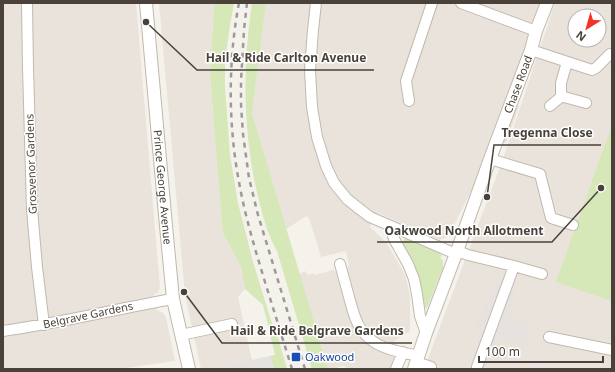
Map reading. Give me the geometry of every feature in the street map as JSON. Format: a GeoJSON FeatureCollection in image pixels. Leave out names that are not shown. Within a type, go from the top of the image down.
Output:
{"type":"FeatureCollection","features":[{"type":"Feature","properties":{"kind":"street","name":"Grosvenor Gardens"},"geometry":{"type":"LineString","coordinates":[[27,3],[32,209],[44,325]]}},
{"type":"Feature","properties":{"kind":"street","name":"Prince George Avenue"},"geometry":{"type":"LineString","coordinates":[[146,3],[173,298],[189,369]]}},
{"type":"Feature","properties":{"kind":"street"},"geometry":{"type":"LineString","coordinates":[[316,3],[310,70],[312,107],[317,137],[326,166],[334,183],[347,199],[370,217],[456,253],[542,274]]}},
{"type":"Feature","properties":{"kind":"street"},"geometry":{"type":"LineString","coordinates":[[409,101],[406,81],[432,3]]}},
{"type":"Feature","properties":{"kind":"street"},"geometry":{"type":"LineString","coordinates":[[461,3],[536,31]]}},
{"type":"Feature","properties":{"kind":"street","name":"Chase Road"},"geometry":{"type":"LineString","coordinates":[[416,362],[531,50],[546,3]]}},
{"type":"Feature","properties":{"kind":"street"},"geometry":{"type":"LineString","coordinates":[[531,50],[592,70],[610,54]]}},
{"type":"Feature","properties":{"kind":"street"},"geometry":{"type":"LineString","coordinates":[[562,96],[561,83],[567,62]]}},
{"type":"Feature","properties":{"kind":"street"},"geometry":{"type":"LineString","coordinates":[[562,96],[586,103]]}},
{"type":"Feature","properties":{"kind":"street"},"geometry":{"type":"LineString","coordinates":[[550,106],[562,96]]}},
{"type":"Feature","properties":{"kind":"street"},"geometry":{"type":"LineString","coordinates":[[490,159],[540,174],[551,218],[573,225]]}},
{"type":"Feature","properties":{"kind":"street"},"geometry":{"type":"LineString","coordinates":[[392,227],[394,239],[408,264],[414,279],[420,316],[426,333]]}},
{"type":"Feature","properties":{"kind":"street"},"geometry":{"type":"LineString","coordinates":[[340,264],[355,319],[367,337],[381,346],[403,352],[416,362],[431,367],[430,369]]}},
{"type":"Feature","properties":{"kind":"street"},"geometry":{"type":"LineString","coordinates":[[478,367],[514,266]]}},
{"type":"Feature","properties":{"kind":"street","name":"Belgrave Gardens"},"geometry":{"type":"LineString","coordinates":[[3,332],[173,298]]}},
{"type":"Feature","properties":{"kind":"street"},"geometry":{"type":"LineString","coordinates":[[182,335],[232,324]]}},
{"type":"Feature","properties":{"kind":"street"},"geometry":{"type":"LineString","coordinates":[[549,337],[612,350]]}},
{"type":"Feature","properties":{"kind":"street"},"geometry":{"type":"LineString","coordinates":[[396,369],[403,352]]}},
{"type":"Feature","properties":{"kind":"shaded area"},"geometry":{"type":"Polygon","coordinates":[[[3,3],[136,3],[160,288],[154,295],[157,310],[163,313],[166,317],[175,361],[119,369],[3,369],[3,3]]]}},
{"type":"Feature","properties":{"kind":"shaded area"},"geometry":{"type":"Polygon","coordinates":[[[159,3],[214,3],[210,74],[223,233],[241,267],[245,289],[238,297],[252,360],[209,369],[201,369],[185,295],[159,3]]]}},
{"type":"Feature","properties":{"kind":"shaded area"},"geometry":{"type":"Polygon","coordinates":[[[266,3],[540,3],[492,150],[448,237],[439,240],[378,213],[370,227],[386,242],[396,259],[405,275],[410,295],[410,331],[392,343],[371,334],[360,316],[347,269],[349,265],[346,251],[321,257],[310,221],[307,216],[286,229],[252,113],[266,3]]]}},
{"type":"Feature","properties":{"kind":"shaded area"},"geometry":{"type":"Polygon","coordinates":[[[555,3],[612,3],[612,369],[424,369],[503,159],[555,3]]]}},
{"type":"Feature","properties":{"kind":"shaded area"},"geometry":{"type":"Polygon","coordinates":[[[517,105],[519,106],[506,143],[503,142],[517,105]]]}},
{"type":"Feature","properties":{"kind":"shaded area"},"geometry":{"type":"Polygon","coordinates":[[[333,270],[336,272],[353,327],[360,338],[367,344],[376,350],[395,357],[390,369],[350,369],[343,366],[328,369],[299,274],[306,271],[307,275],[314,273],[315,275],[333,270]]]}},
{"type":"Feature","properties":{"kind":"shaded area"},"geometry":{"type":"Polygon","coordinates":[[[501,279],[516,286],[507,317],[531,328],[524,345],[499,337],[486,369],[478,369],[469,366],[481,330],[475,328],[483,310],[501,279]]]}},
{"type":"Feature","properties":{"kind":"shaded area"},"geometry":{"type":"Polygon","coordinates":[[[270,356],[274,369],[209,369],[252,360],[270,356]]]}},
{"type":"Feature","properties":{"kind":"shaded area"},"geometry":{"type":"Polygon","coordinates":[[[531,361],[545,368],[545,369],[528,369],[531,361]]]}},
{"type":"Feature","properties":{"kind":"green space"},"geometry":{"type":"Polygon","coordinates":[[[214,3],[234,3],[225,61],[225,87],[230,155],[238,203],[253,262],[287,369],[274,369],[270,356],[275,355],[263,305],[245,289],[241,267],[223,233],[210,74],[214,3]]]}},
{"type":"Feature","properties":{"kind":"green space"},"geometry":{"type":"Polygon","coordinates":[[[252,3],[266,3],[252,113],[328,369],[312,369],[277,251],[264,218],[253,173],[249,149],[246,100],[247,52],[252,3]]]}},
{"type":"Feature","properties":{"kind":"green space"},"geometry":{"type":"Polygon","coordinates":[[[612,125],[612,301],[556,282],[612,125]]]}},
{"type":"Feature","properties":{"kind":"green space"},"geometry":{"type":"Polygon","coordinates":[[[405,238],[439,252],[442,256],[440,257],[443,261],[443,268],[427,308],[424,307],[422,291],[417,275],[402,243],[405,238]]]}},
{"type":"Feature","properties":{"kind":"railway"},"geometry":{"type":"LineString","coordinates":[[239,3],[235,25],[231,69],[231,115],[235,160],[241,195],[250,232],[292,369]]}},
{"type":"Feature","properties":{"kind":"railway"},"geometry":{"type":"LineString","coordinates":[[247,3],[244,30],[241,105],[249,178],[258,215],[305,369]]}},
{"type":"Feature","properties":{"kind":"place","name":"Hail & Ride Carlton Avenue"},"geometry":{"type":"Point","coordinates":[146,22]}},
{"type":"Feature","properties":{"kind":"place","name":"Oakwood North Allotment"},"geometry":{"type":"Point","coordinates":[601,188]}},
{"type":"Feature","properties":{"kind":"place","name":"Tregenna Close"},"geometry":{"type":"Point","coordinates":[487,197]}},
{"type":"Feature","properties":{"kind":"place","name":"Hail & Ride Belgrave Gardens"},"geometry":{"type":"Point","coordinates":[184,292]}},
{"type":"Feature","properties":{"kind":"place","name":"Oakwood"},"geometry":{"type":"Point","coordinates":[296,357]}}]}
